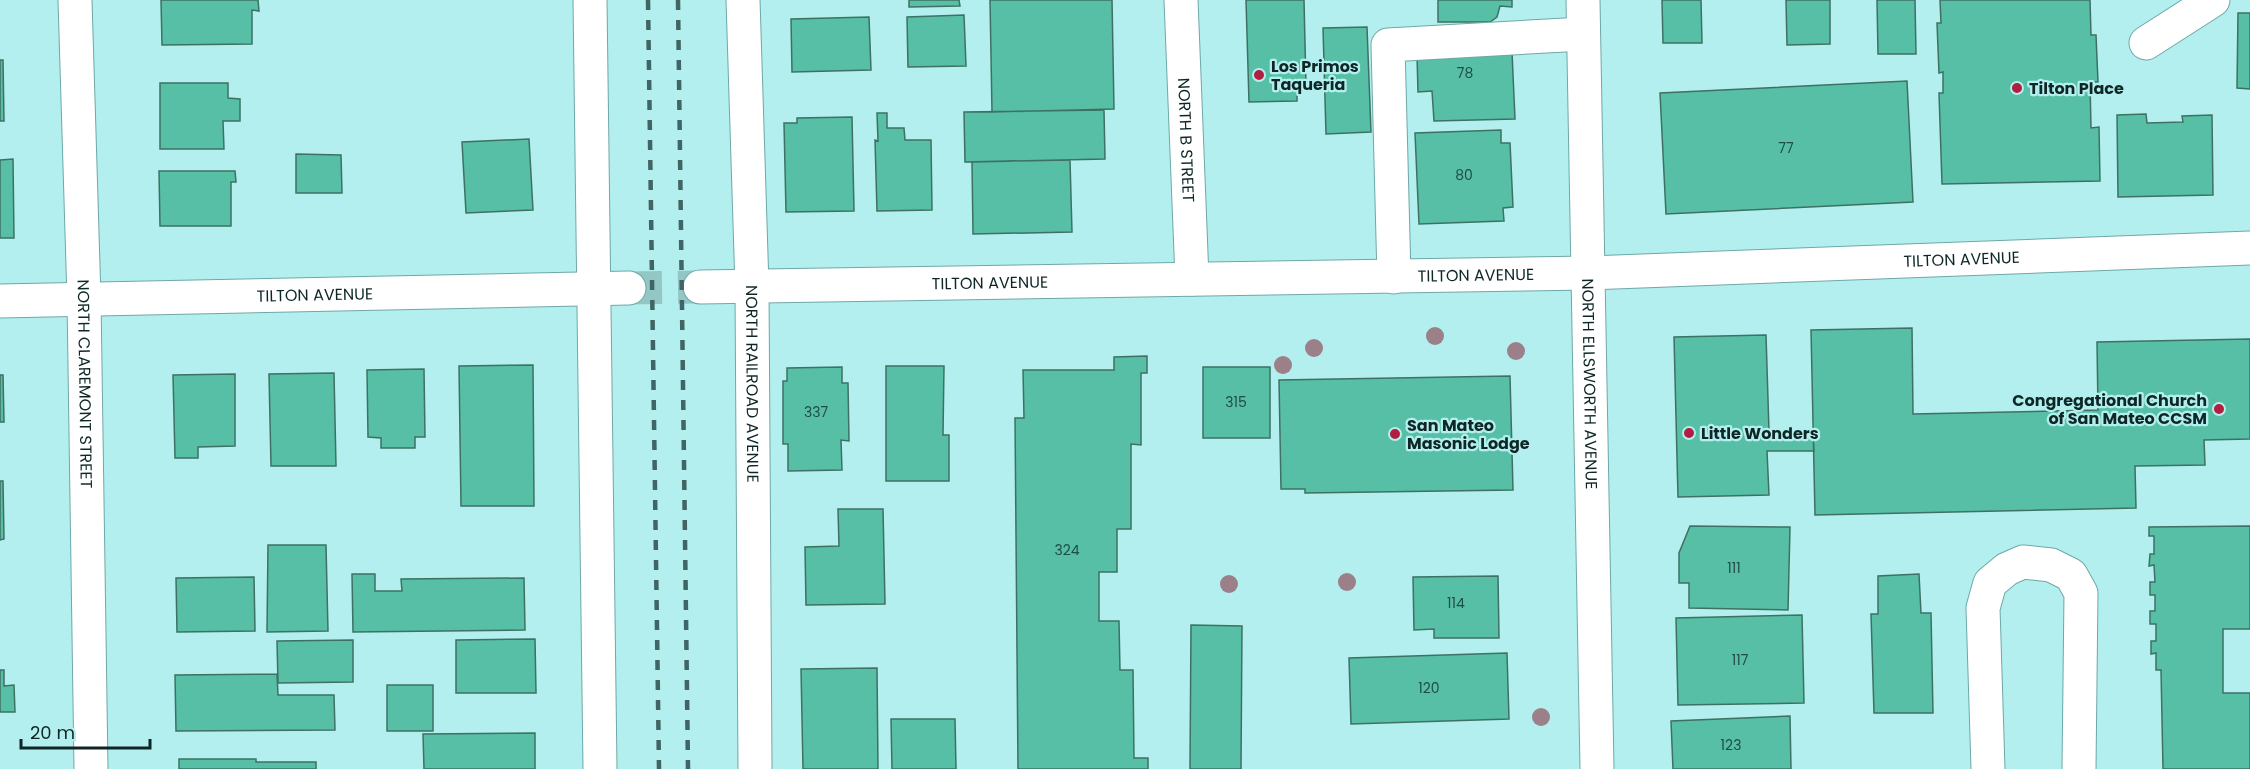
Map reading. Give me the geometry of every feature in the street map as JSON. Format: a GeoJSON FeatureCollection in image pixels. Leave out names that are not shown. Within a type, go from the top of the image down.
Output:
{"type":"FeatureCollection","features":[{"type":"Feature","properties":{"kind":"street","name":"NORTH CLAREMONT STREET"},"geometry":{"type":"LineString","coordinates":[[75,0],[84,299],[91,769]]}},
{"type":"Feature","properties":{"kind":"street"},"geometry":{"type":"LineString","coordinates":[[590,0],[600,769]]}},
{"type":"Feature","properties":{"kind":"street","name":"NORTH RAILROAD AVENUE"},"geometry":{"type":"LineString","coordinates":[[743,0],[752,286],[755,769]]}},
{"type":"Feature","properties":{"kind":"street","name":"NORTH B STREET"},"geometry":{"type":"LineString","coordinates":[[1181,0],[1192,279]]}},
{"type":"Feature","properties":{"kind":"street","name":"NORTH ELLSWORTH AVENUE"},"geometry":{"type":"LineString","coordinates":[[1583,0],[1597,769]]}},
{"type":"Feature","properties":{"kind":"street"},"geometry":{"type":"LineString","coordinates":[[2146,43],[2213,0]]}},
{"type":"Feature","properties":{"kind":"street"},"geometry":{"type":"LineString","coordinates":[[1394,277],[1388,45],[1583,34]]}},
{"type":"Feature","properties":{"kind":"street","name":"TILTON AVENUE"},"geometry":{"type":"LineString","coordinates":[[700,287],[1589,273],[2250,248]]}},
{"type":"Feature","properties":{"kind":"street","name":"TILTON AVENUE"},"geometry":{"type":"LineString","coordinates":[[0,301],[628,288]]}},
{"type":"Feature","properties":{"kind":"street"},"geometry":{"type":"LineString","coordinates":[[1988,769],[1983,608],[1990,584],[2007,569],[2024,562],[2051,565],[2071,575],[2081,593],[2079,769]]}},
{"type":"Feature","properties":{"kind":"building"},"geometry":{"type":"Polygon","coordinates":[[[161,0],[258,0],[259,11],[252,10],[252,44],[162,45],[161,0]]]}},
{"type":"Feature","properties":{"kind":"building"},"geometry":{"type":"Polygon","coordinates":[[[909,0],[959,0],[960,6],[909,7],[909,0]]]}},
{"type":"Feature","properties":{"kind":"building"},"geometry":{"type":"Polygon","coordinates":[[[990,0],[1112,0],[1114,109],[992,112],[990,0]]]}},
{"type":"Feature","properties":{"kind":"building"},"geometry":{"type":"Polygon","coordinates":[[[1246,0],[1304,0],[1306,87],[1297,87],[1297,101],[1249,102],[1246,0]]]}},
{"type":"Feature","properties":{"kind":"building"},"geometry":{"type":"Polygon","coordinates":[[[1438,0],[1512,0],[1512,7],[1500,6],[1497,17],[1490,22],[1438,22],[1438,0]]]}},
{"type":"Feature","properties":{"kind":"building"},"geometry":{"type":"Polygon","coordinates":[[[1662,0],[1701,0],[1702,43],[1663,43],[1662,0]]]}},
{"type":"Feature","properties":{"kind":"building"},"geometry":{"type":"Polygon","coordinates":[[[1786,0],[1830,0],[1830,44],[1787,45],[1786,0]]]}},
{"type":"Feature","properties":{"kind":"building"},"geometry":{"type":"Polygon","coordinates":[[[1877,0],[1915,0],[1916,54],[1878,54],[1877,0]]]}},
{"type":"Feature","properties":{"kind":"building","name":"Tilton Place"},"geometry":{"type":"Polygon","coordinates":[[[1940,0],[2090,0],[2091,35],[2096,35],[2098,82],[2090,82],[2091,128],[2099,127],[2100,181],[1942,184],[1939,93],[1943,93],[1943,72],[1939,73],[1937,23],[1941,23],[1940,0]]]}},
{"type":"Feature","properties":{"kind":"building"},"geometry":{"type":"Polygon","coordinates":[[[2238,13],[2250,13],[2250,89],[2237,88],[2238,13]]]}},
{"type":"Feature","properties":{"kind":"building"},"geometry":{"type":"Polygon","coordinates":[[[964,15],[966,66],[908,67],[907,17],[964,15]]]}},
{"type":"Feature","properties":{"kind":"building"},"geometry":{"type":"Polygon","coordinates":[[[869,17],[871,70],[792,72],[791,19],[869,17]]]}},
{"type":"Feature","properties":{"kind":"building"},"geometry":{"type":"Polygon","coordinates":[[[1367,27],[1371,132],[1326,134],[1323,28],[1367,27]]]}},
{"type":"Feature","properties":{"kind":"building"},"geometry":{"type":"Polygon","coordinates":[[[1512,52],[1515,119],[1434,121],[1432,91],[1418,92],[1417,55],[1512,52]]]}},
{"type":"Feature","properties":{"kind":"building"},"geometry":{"type":"Polygon","coordinates":[[[0,60],[3,60],[4,121],[0,121],[0,60]]]}},
{"type":"Feature","properties":{"kind":"building"},"geometry":{"type":"Polygon","coordinates":[[[1907,81],[1913,202],[1666,214],[1660,93],[1907,81]]]}},
{"type":"Feature","properties":{"kind":"building"},"geometry":{"type":"Polygon","coordinates":[[[160,83],[228,83],[228,98],[240,99],[240,121],[223,121],[224,149],[160,149],[160,83]]]}},
{"type":"Feature","properties":{"kind":"building"},"geometry":{"type":"Polygon","coordinates":[[[1104,110],[1105,159],[965,162],[964,112],[1104,110]]]}},
{"type":"Feature","properties":{"kind":"building"},"geometry":{"type":"Polygon","coordinates":[[[877,113],[887,113],[887,128],[904,128],[905,140],[931,140],[932,210],[877,211],[875,140],[878,141],[877,113]]]}},
{"type":"Feature","properties":{"kind":"building"},"geometry":{"type":"Polygon","coordinates":[[[2146,114],[2147,123],[2183,122],[2182,116],[2212,115],[2213,195],[2118,197],[2117,115],[2146,114]]]}},
{"type":"Feature","properties":{"kind":"building"},"geometry":{"type":"Polygon","coordinates":[[[852,117],[854,211],[786,212],[784,123],[797,123],[797,118],[852,117]]]}},
{"type":"Feature","properties":{"kind":"building"},"geometry":{"type":"Polygon","coordinates":[[[1501,130],[1501,143],[1510,143],[1513,207],[1503,208],[1504,221],[1419,224],[1415,133],[1501,130]]]}},
{"type":"Feature","properties":{"kind":"building"},"geometry":{"type":"Polygon","coordinates":[[[529,139],[533,210],[466,213],[462,142],[529,139]]]}},
{"type":"Feature","properties":{"kind":"building"},"geometry":{"type":"Polygon","coordinates":[[[296,154],[341,155],[342,193],[296,193],[296,154]]]}},
{"type":"Feature","properties":{"kind":"building"},"geometry":{"type":"Polygon","coordinates":[[[13,159],[14,238],[0,238],[0,160],[13,159]]]}},
{"type":"Feature","properties":{"kind":"building"},"geometry":{"type":"Polygon","coordinates":[[[1070,160],[1072,232],[973,234],[972,162],[1070,160]]]}},
{"type":"Feature","properties":{"kind":"building"},"geometry":{"type":"Polygon","coordinates":[[[159,171],[235,171],[236,182],[231,182],[231,226],[160,226],[159,171]]]}},
{"type":"Feature","properties":{"kind":"building"},"geometry":{"type":"Polygon","coordinates":[[[1912,328],[1913,414],[2098,410],[2097,342],[2250,339],[2250,439],[2204,440],[2205,465],[2135,466],[2136,508],[1815,515],[1811,330],[1912,328]]]}},
{"type":"Feature","properties":{"kind":"building"},"geometry":{"type":"Polygon","coordinates":[[[1766,335],[1769,431],[1813,430],[1814,451],[1767,451],[1769,495],[1678,497],[1674,337],[1766,335]]]}},
{"type":"Feature","properties":{"kind":"building"},"geometry":{"type":"Polygon","coordinates":[[[1147,356],[1147,373],[1141,373],[1141,445],[1131,444],[1131,529],[1117,529],[1117,572],[1099,572],[1099,621],[1119,621],[1120,670],[1133,670],[1134,758],[1148,758],[1148,769],[1018,769],[1015,418],[1024,418],[1023,370],[1114,370],[1114,357],[1147,356]]]}},
{"type":"Feature","properties":{"kind":"building"},"geometry":{"type":"Polygon","coordinates":[[[533,365],[534,506],[461,506],[459,366],[533,365]]]}},
{"type":"Feature","properties":{"kind":"building"},"geometry":{"type":"Polygon","coordinates":[[[886,366],[944,366],[943,435],[949,435],[949,481],[886,481],[886,366]]]}},
{"type":"Feature","properties":{"kind":"building"},"geometry":{"type":"Polygon","coordinates":[[[842,367],[842,383],[848,383],[849,441],[841,440],[842,470],[788,471],[788,444],[783,444],[783,381],[787,381],[787,368],[842,367]]]}},
{"type":"Feature","properties":{"kind":"building"},"geometry":{"type":"Polygon","coordinates":[[[1203,367],[1270,367],[1270,438],[1203,438],[1203,367]]]}},
{"type":"Feature","properties":{"kind":"building"},"geometry":{"type":"Polygon","coordinates":[[[424,369],[425,437],[415,437],[415,448],[381,448],[381,438],[368,437],[367,370],[424,369]]]}},
{"type":"Feature","properties":{"kind":"building"},"geometry":{"type":"Polygon","coordinates":[[[334,373],[336,466],[271,466],[269,374],[334,373]]]}},
{"type":"Feature","properties":{"kind":"building"},"geometry":{"type":"Polygon","coordinates":[[[235,374],[235,446],[198,447],[198,458],[175,458],[173,375],[235,374]]]}},
{"type":"Feature","properties":{"kind":"building"},"geometry":{"type":"Polygon","coordinates":[[[0,375],[3,375],[4,422],[0,422],[0,375]]]}},
{"type":"Feature","properties":{"kind":"building","name":"San Mateo Masonic Lodge"},"geometry":{"type":"Polygon","coordinates":[[[1510,376],[1513,490],[1305,493],[1305,489],[1281,489],[1279,380],[1510,376]]]}},
{"type":"Feature","properties":{"kind":"building"},"geometry":{"type":"Polygon","coordinates":[[[0,481],[3,481],[4,539],[0,540],[0,481]]]}},
{"type":"Feature","properties":{"kind":"building"},"geometry":{"type":"Polygon","coordinates":[[[838,509],[883,509],[885,604],[806,605],[805,547],[839,546],[838,509]]]}},
{"type":"Feature","properties":{"kind":"building"},"geometry":{"type":"Polygon","coordinates":[[[1690,526],[1790,527],[1788,610],[1689,608],[1689,583],[1679,583],[1679,553],[1690,526]]]}},
{"type":"Feature","properties":{"kind":"building"},"geometry":{"type":"Polygon","coordinates":[[[2250,526],[2250,629],[2223,629],[2223,693],[2250,693],[2250,769],[2163,769],[2161,670],[2156,670],[2156,653],[2151,654],[2151,641],[2156,641],[2156,624],[2150,624],[2150,611],[2155,611],[2155,595],[2150,595],[2150,582],[2155,582],[2154,565],[2149,566],[2150,554],[2154,554],[2154,536],[2149,536],[2149,527],[2250,526]]]}},
{"type":"Feature","properties":{"kind":"building"},"geometry":{"type":"Polygon","coordinates":[[[268,545],[326,545],[328,631],[267,632],[268,545]]]}},
{"type":"Feature","properties":{"kind":"building"},"geometry":{"type":"Polygon","coordinates":[[[352,574],[375,574],[375,591],[402,591],[401,579],[524,578],[525,630],[353,632],[352,574]]]}},
{"type":"Feature","properties":{"kind":"building"},"geometry":{"type":"Polygon","coordinates":[[[1919,574],[1921,613],[1931,613],[1933,713],[1874,713],[1871,614],[1878,614],[1878,576],[1919,574]]]}},
{"type":"Feature","properties":{"kind":"building"},"geometry":{"type":"Polygon","coordinates":[[[1498,576],[1499,638],[1434,638],[1434,629],[1414,630],[1413,577],[1498,576]]]}},
{"type":"Feature","properties":{"kind":"building"},"geometry":{"type":"Polygon","coordinates":[[[254,577],[255,631],[177,632],[176,578],[254,577]]]}},
{"type":"Feature","properties":{"kind":"building"},"geometry":{"type":"Polygon","coordinates":[[[1802,615],[1804,703],[1678,705],[1676,618],[1802,615]]]}},
{"type":"Feature","properties":{"kind":"building"},"geometry":{"type":"Polygon","coordinates":[[[1191,625],[1242,626],[1241,769],[1190,769],[1191,625]]]}},
{"type":"Feature","properties":{"kind":"building"},"geometry":{"type":"Polygon","coordinates":[[[535,639],[536,693],[456,693],[456,640],[535,639]]]}},
{"type":"Feature","properties":{"kind":"building"},"geometry":{"type":"Polygon","coordinates":[[[353,640],[353,682],[278,683],[277,641],[353,640]]]}},
{"type":"Feature","properties":{"kind":"building"},"geometry":{"type":"Polygon","coordinates":[[[1507,653],[1509,719],[1351,724],[1349,658],[1507,653]]]}},
{"type":"Feature","properties":{"kind":"building"},"geometry":{"type":"Polygon","coordinates":[[[877,668],[878,769],[803,769],[801,669],[877,668]]]}},
{"type":"Feature","properties":{"kind":"building"},"geometry":{"type":"Polygon","coordinates":[[[0,670],[4,670],[4,686],[14,685],[15,712],[0,712],[0,670]]]}},
{"type":"Feature","properties":{"kind":"building"},"geometry":{"type":"Polygon","coordinates":[[[277,674],[278,695],[334,695],[335,730],[176,731],[175,675],[277,674]]]}},
{"type":"Feature","properties":{"kind":"building"},"geometry":{"type":"Polygon","coordinates":[[[387,685],[433,685],[433,731],[387,731],[387,685]]]}},
{"type":"Feature","properties":{"kind":"building"},"geometry":{"type":"Polygon","coordinates":[[[1790,716],[1791,769],[1673,769],[1671,721],[1790,716]]]}},
{"type":"Feature","properties":{"kind":"building"},"geometry":{"type":"Polygon","coordinates":[[[891,719],[955,719],[956,769],[892,769],[891,719]]]}},
{"type":"Feature","properties":{"kind":"building"},"geometry":{"type":"Polygon","coordinates":[[[535,733],[535,769],[424,769],[423,734],[535,733]]]}},
{"type":"Feature","properties":{"kind":"building"},"geometry":{"type":"Polygon","coordinates":[[[179,759],[316,762],[316,769],[179,769],[179,759]]]}},
{"type":"Feature","properties":{"kind":"tunnel"},"geometry":{"type":"LineString","coordinates":[[629,288],[700,287]]}},
{"type":"Feature","properties":{"kind":"railway"},"geometry":{"type":"LineString","coordinates":[[648,0],[659,769]]}},
{"type":"Feature","properties":{"kind":"railway"},"geometry":{"type":"LineString","coordinates":[[678,0],[688,769]]}},
{"type":"Feature","properties":{"kind":"place","name":"Los Primos Taqueria"},"geometry":{"type":"Point","coordinates":[1259,75]}},
{"type":"Feature","properties":{"kind":"place","name":"Tilton Place"},"geometry":{"type":"Point","coordinates":[2017,88]}},
{"type":"Feature","properties":{"kind":"place","name":"Congregational Church of San Mateo CCSM"},"geometry":{"type":"Point","coordinates":[2219,409]}},
{"type":"Feature","properties":{"kind":"place","name":"Little Wonders"},"geometry":{"type":"Point","coordinates":[1689,433]}},
{"type":"Feature","properties":{"kind":"place","name":"San Mateo Masonic Lodge"},"geometry":{"type":"Point","coordinates":[1395,434]}}]}
